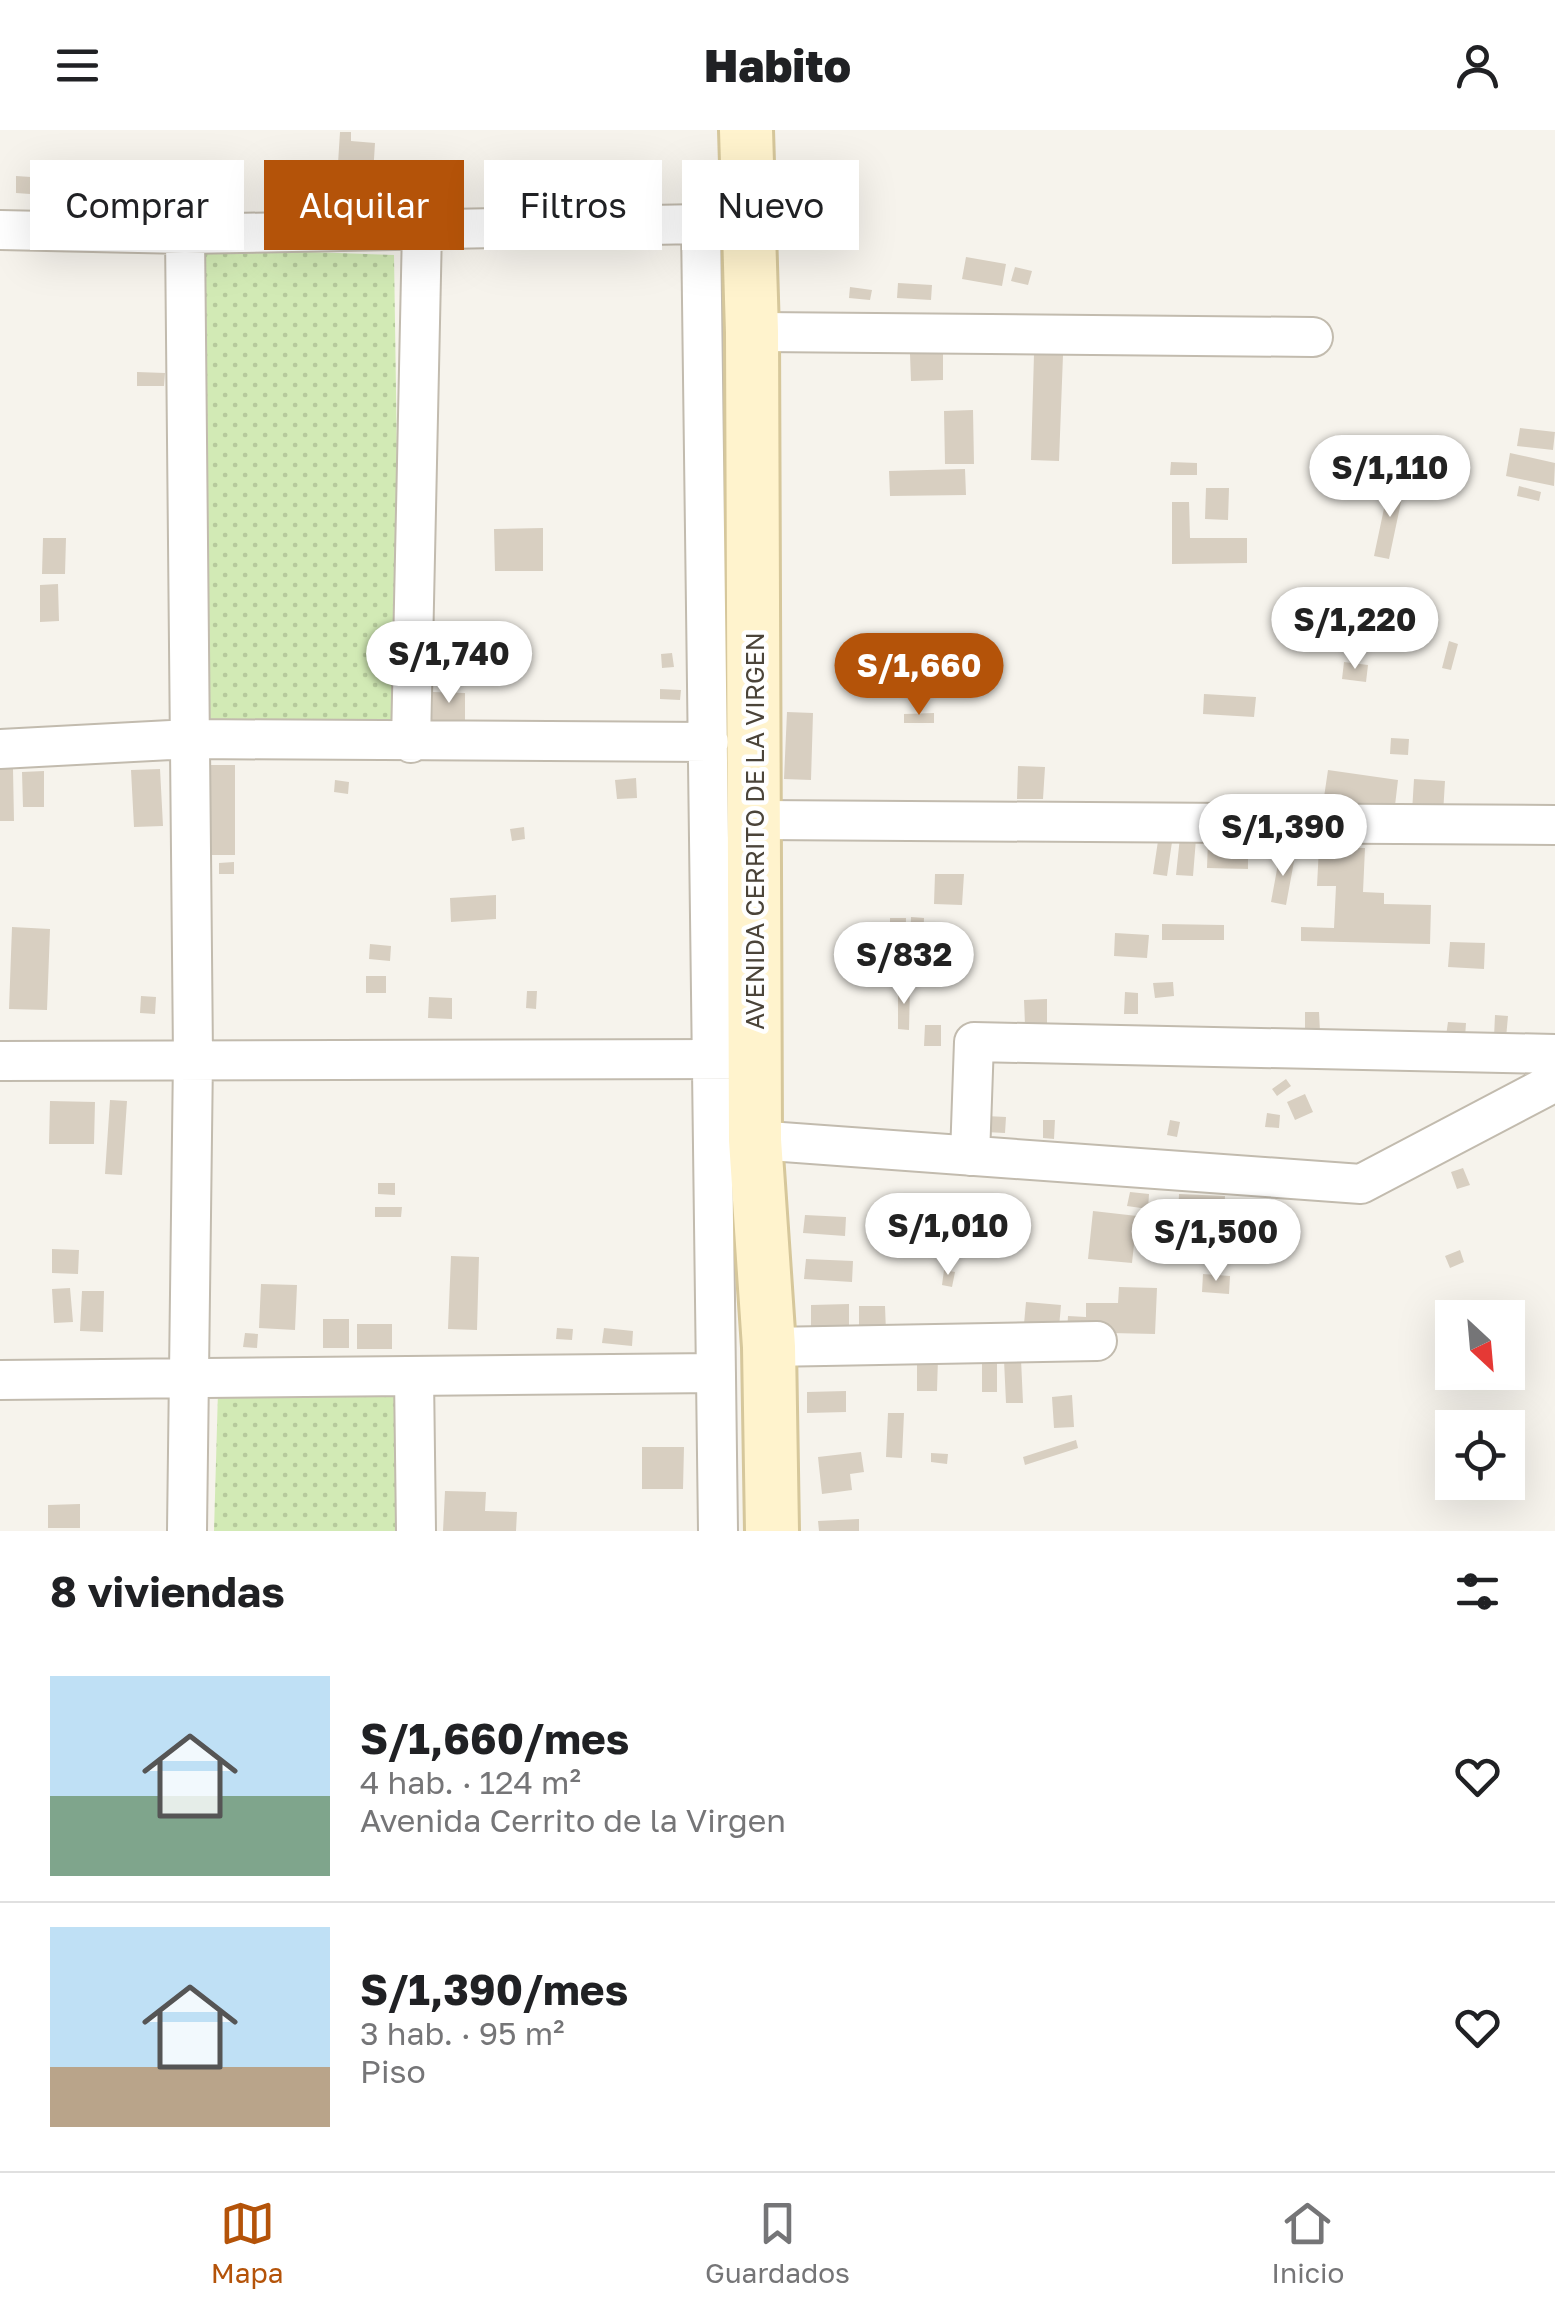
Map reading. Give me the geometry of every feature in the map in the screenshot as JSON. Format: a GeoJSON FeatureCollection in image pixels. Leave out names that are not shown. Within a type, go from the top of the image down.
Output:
{"type":"FeatureCollection","features":[{"type":"Feature","properties":{"kind":"street","name":"AVENIDA CERRITO DE LA VIRGEN"},"geometry":{"type":"LineString","coordinates":[[746,130],[757,820],[734,1058],[755,1140],[768,1347],[772,1531]]}},
{"type":"Feature","properties":{"kind":"street"},"geometry":{"type":"LineString","coordinates":[[464,227],[701,224],[709,742],[734,1058],[716,1373],[718,1531]]}},
{"type":"Feature","properties":{"kind":"street"},"geometry":{"type":"LineString","coordinates":[[0,230],[30,231]]}},
{"type":"Feature","properties":{"kind":"street"},"geometry":{"type":"LineString","coordinates":[[185,250],[193,1057],[187,1531]]}},
{"type":"Feature","properties":{"kind":"street"},"geometry":{"type":"LineString","coordinates":[[412,743],[422,250]]}},
{"type":"Feature","properties":{"kind":"street"},"geometry":{"type":"LineString","coordinates":[[752,332],[1313,338]]}},
{"type":"Feature","properties":{"kind":"street"},"geometry":{"type":"LineString","coordinates":[[0,749],[190,738],[412,743],[709,742]]}},
{"type":"Feature","properties":{"kind":"street"},"geometry":{"type":"LineString","coordinates":[[757,820],[1555,825]]}},
{"type":"Feature","properties":{"kind":"street"},"geometry":{"type":"LineString","coordinates":[[970,1156],[974,1042],[1555,1054]]}},
{"type":"Feature","properties":{"kind":"street"},"geometry":{"type":"LineString","coordinates":[[0,1060],[734,1058]]}},
{"type":"Feature","properties":{"kind":"street"},"geometry":{"type":"LineString","coordinates":[[755,1140],[1361,1184],[1555,1082]]}},
{"type":"Feature","properties":{"kind":"street"},"geometry":{"type":"LineString","coordinates":[[768,1347],[1098,1342]]}},
{"type":"Feature","properties":{"kind":"street"},"geometry":{"type":"LineString","coordinates":[[0,1380],[716,1373]]}},
{"type":"Feature","properties":{"kind":"street"},"geometry":{"type":"LineString","coordinates":[[414,1376],[416,1531]]}},
{"type":"Feature","properties":{"kind":"green space"},"geometry":{"type":"Polygon","coordinates":[[[201,250],[394,255],[401,730],[200,722],[201,250]]]}},
{"type":"Feature","properties":{"kind":"green space"},"geometry":{"type":"Polygon","coordinates":[[[218,1391],[399,1397],[401,1531],[214,1531],[218,1391]]]}},
{"type":"Feature","properties":{"kind":"building"},"geometry":{"type":"Polygon","coordinates":[[[340,132],[351,132],[351,141],[375,143],[374,160],[338,160],[340,132]]]}},
{"type":"Feature","properties":{"kind":"building"},"geometry":{"type":"Polygon","coordinates":[[[16,176],[30,177],[30,194],[16,193],[16,176]]]}},
{"type":"Feature","properties":{"kind":"building"},"geometry":{"type":"Polygon","coordinates":[[[966,257],[1006,264],[1002,286],[962,279],[966,257]]]}},
{"type":"Feature","properties":{"kind":"building"},"geometry":{"type":"Polygon","coordinates":[[[1015,267],[1032,271],[1028,285],[1011,281],[1015,267]]]}},
{"type":"Feature","properties":{"kind":"building"},"geometry":{"type":"Polygon","coordinates":[[[898,283],[932,285],[931,300],[897,298],[898,283]]]}},
{"type":"Feature","properties":{"kind":"building"},"geometry":{"type":"Polygon","coordinates":[[[850,287],[872,290],[870,300],[849,298],[850,287]]]}},
{"type":"Feature","properties":{"kind":"building"},"geometry":{"type":"Polygon","coordinates":[[[943,353],[943,380],[911,381],[910,354],[943,353]]]}},
{"type":"Feature","properties":{"kind":"building"},"geometry":{"type":"Polygon","coordinates":[[[1034,354],[1063,355],[1059,461],[1031,460],[1034,354]]]}},
{"type":"Feature","properties":{"kind":"building"},"geometry":{"type":"Polygon","coordinates":[[[137,372],[165,373],[164,386],[137,386],[137,372]]]}},
{"type":"Feature","properties":{"kind":"building"},"geometry":{"type":"Polygon","coordinates":[[[973,410],[974,464],[945,464],[944,411],[973,410]]]}},
{"type":"Feature","properties":{"kind":"building"},"geometry":{"type":"Polygon","coordinates":[[[1520,428],[1555,432],[1553,450],[1517,446],[1520,428]]]}},
{"type":"Feature","properties":{"kind":"building"},"geometry":{"type":"Polygon","coordinates":[[[1510,453],[1555,463],[1554,486],[1506,476],[1510,453]]]}},
{"type":"Feature","properties":{"kind":"building"},"geometry":{"type":"Polygon","coordinates":[[[1171,462],[1197,463],[1197,475],[1170,475],[1171,462]]]}},
{"type":"Feature","properties":{"kind":"building"},"geometry":{"type":"Polygon","coordinates":[[[965,469],[966,495],[890,496],[889,471],[965,469]]]}},
{"type":"Feature","properties":{"kind":"building"},"geometry":{"type":"Polygon","coordinates":[[[1390,480],[1405,483],[1389,559],[1374,556],[1390,480]]]}},
{"type":"Feature","properties":{"kind":"building"},"geometry":{"type":"Polygon","coordinates":[[[1519,486],[1541,492],[1539,501],[1517,496],[1519,486]]]}},
{"type":"Feature","properties":{"kind":"building"},"geometry":{"type":"Polygon","coordinates":[[[1206,488],[1229,488],[1228,520],[1205,519],[1206,488]]]}},
{"type":"Feature","properties":{"kind":"building"},"geometry":{"type":"Polygon","coordinates":[[[1172,502],[1189,502],[1190,538],[1247,538],[1247,563],[1172,564],[1172,502]]]}},
{"type":"Feature","properties":{"kind":"building"},"geometry":{"type":"Polygon","coordinates":[[[543,528],[543,571],[495,571],[494,529],[543,528]]]}},
{"type":"Feature","properties":{"kind":"building"},"geometry":{"type":"Polygon","coordinates":[[[43,538],[66,538],[65,574],[42,574],[43,538]]]}},
{"type":"Feature","properties":{"kind":"building"},"geometry":{"type":"Polygon","coordinates":[[[58,584],[59,621],[40,622],[40,585],[58,584]]]}},
{"type":"Feature","properties":{"kind":"building"},"geometry":{"type":"Polygon","coordinates":[[[1449,641],[1458,644],[1451,670],[1442,668],[1449,641]]]}},
{"type":"Feature","properties":{"kind":"building"},"geometry":{"type":"Polygon","coordinates":[[[672,653],[674,667],[662,668],[661,654],[672,653]]]}},
{"type":"Feature","properties":{"kind":"building"},"geometry":{"type":"Polygon","coordinates":[[[1344,662],[1368,665],[1366,682],[1342,679],[1344,662]]]}},
{"type":"Feature","properties":{"kind":"building"},"geometry":{"type":"Polygon","coordinates":[[[660,689],[681,690],[680,700],[660,699],[660,689]]]}},
{"type":"Feature","properties":{"kind":"building"},"geometry":{"type":"Polygon","coordinates":[[[433,692],[465,693],[465,720],[432,720],[433,692]]]}},
{"type":"Feature","properties":{"kind":"building"},"geometry":{"type":"Polygon","coordinates":[[[1204,694],[1256,697],[1254,717],[1203,714],[1204,694]]]}},
{"type":"Feature","properties":{"kind":"building"},"geometry":{"type":"Polygon","coordinates":[[[787,712],[813,713],[811,780],[784,779],[787,712]]]}},
{"type":"Feature","properties":{"kind":"building"},"geometry":{"type":"Polygon","coordinates":[[[934,713],[934,723],[904,723],[904,714],[934,713]]]}},
{"type":"Feature","properties":{"kind":"building"},"geometry":{"type":"Polygon","coordinates":[[[1391,738],[1409,739],[1408,755],[1390,754],[1391,738]]]}},
{"type":"Feature","properties":{"kind":"building"},"geometry":{"type":"Polygon","coordinates":[[[201,765],[235,765],[235,855],[201,855],[201,765]]]}},
{"type":"Feature","properties":{"kind":"building"},"geometry":{"type":"Polygon","coordinates":[[[1018,766],[1045,767],[1043,799],[1017,799],[1018,766]]]}},
{"type":"Feature","properties":{"kind":"building"},"geometry":{"type":"Polygon","coordinates":[[[0,769],[13,769],[14,821],[0,821],[0,769]]]}},
{"type":"Feature","properties":{"kind":"building"},"geometry":{"type":"Polygon","coordinates":[[[160,769],[163,826],[134,827],[131,770],[160,769]]]}},
{"type":"Feature","properties":{"kind":"building"},"geometry":{"type":"Polygon","coordinates":[[[1328,770],[1398,780],[1394,814],[1323,804],[1328,770]]]}},
{"type":"Feature","properties":{"kind":"building"},"geometry":{"type":"Polygon","coordinates":[[[44,771],[44,807],[23,807],[22,772],[44,771]]]}},
{"type":"Feature","properties":{"kind":"building"},"geometry":{"type":"Polygon","coordinates":[[[636,778],[637,798],[617,799],[615,780],[636,778]]]}},
{"type":"Feature","properties":{"kind":"building"},"geometry":{"type":"Polygon","coordinates":[[[1414,779],[1445,781],[1443,814],[1412,812],[1414,779]]]}},
{"type":"Feature","properties":{"kind":"building"},"geometry":{"type":"Polygon","coordinates":[[[335,780],[349,782],[348,794],[334,792],[335,780]]]}},
{"type":"Feature","properties":{"kind":"building"},"geometry":{"type":"Polygon","coordinates":[[[524,827],[525,839],[512,841],[510,829],[524,827]]]}},
{"type":"Feature","properties":{"kind":"building"},"geometry":{"type":"Polygon","coordinates":[[[1180,837],[1196,839],[1193,876],[1176,875],[1180,837]]]}},
{"type":"Feature","properties":{"kind":"building"},"geometry":{"type":"Polygon","coordinates":[[[1208,840],[1248,841],[1248,869],[1207,868],[1208,840]]]}},
{"type":"Feature","properties":{"kind":"building"},"geometry":{"type":"Polygon","coordinates":[[[1158,841],[1172,842],[1167,876],[1153,874],[1158,841]]]}},
{"type":"Feature","properties":{"kind":"building"},"geometry":{"type":"Polygon","coordinates":[[[1319,847],[1365,848],[1363,892],[1384,893],[1384,904],[1431,905],[1430,944],[1301,941],[1301,927],[1334,928],[1336,886],[1317,886],[1319,847]]]}},
{"type":"Feature","properties":{"kind":"building"},"geometry":{"type":"Polygon","coordinates":[[[1280,853],[1295,856],[1286,905],[1271,902],[1280,853]]]}},
{"type":"Feature","properties":{"kind":"building"},"geometry":{"type":"Polygon","coordinates":[[[234,862],[234,874],[219,874],[219,863],[234,862]]]}},
{"type":"Feature","properties":{"kind":"building"},"geometry":{"type":"Polygon","coordinates":[[[935,874],[964,874],[962,905],[934,904],[935,874]]]}},
{"type":"Feature","properties":{"kind":"building"},"geometry":{"type":"Polygon","coordinates":[[[496,895],[496,919],[451,922],[450,898],[496,895]]]}},
{"type":"Feature","properties":{"kind":"building"},"geometry":{"type":"Polygon","coordinates":[[[911,917],[924,918],[923,943],[910,943],[911,917]]]}},
{"type":"Feature","properties":{"kind":"building"},"geometry":{"type":"Polygon","coordinates":[[[890,918],[906,918],[905,969],[890,969],[890,918]]]}},
{"type":"Feature","properties":{"kind":"building"},"geometry":{"type":"Polygon","coordinates":[[[1162,924],[1224,925],[1224,940],[1162,940],[1162,924]]]}},
{"type":"Feature","properties":{"kind":"building"},"geometry":{"type":"Polygon","coordinates":[[[12,927],[50,929],[47,1010],[9,1009],[12,927]]]}},
{"type":"Feature","properties":{"kind":"building"},"geometry":{"type":"Polygon","coordinates":[[[1115,933],[1149,935],[1147,958],[1114,956],[1115,933]]]}},
{"type":"Feature","properties":{"kind":"building"},"geometry":{"type":"Polygon","coordinates":[[[1450,942],[1485,943],[1484,969],[1448,967],[1450,942]]]}},
{"type":"Feature","properties":{"kind":"building"},"geometry":{"type":"Polygon","coordinates":[[[370,944],[391,946],[390,961],[369,959],[370,944]]]}},
{"type":"Feature","properties":{"kind":"building"},"geometry":{"type":"Polygon","coordinates":[[[915,952],[928,953],[925,986],[912,985],[915,952]]]}},
{"type":"Feature","properties":{"kind":"building"},"geometry":{"type":"Polygon","coordinates":[[[366,976],[386,976],[386,993],[366,993],[366,976]]]}},
{"type":"Feature","properties":{"kind":"building"},"geometry":{"type":"Polygon","coordinates":[[[1173,982],[1174,996],[1155,998],[1153,983],[1173,982]]]}},
{"type":"Feature","properties":{"kind":"building"},"geometry":{"type":"Polygon","coordinates":[[[898,986],[910,986],[909,1030],[898,1029],[898,986]]]}},
{"type":"Feature","properties":{"kind":"building"},"geometry":{"type":"Polygon","coordinates":[[[527,991],[537,991],[536,1009],[526,1008],[527,991]]]}},
{"type":"Feature","properties":{"kind":"building"},"geometry":{"type":"Polygon","coordinates":[[[1125,992],[1138,993],[1138,1014],[1124,1014],[1125,992]]]}},
{"type":"Feature","properties":{"kind":"building"},"geometry":{"type":"Polygon","coordinates":[[[141,996],[156,997],[155,1014],[140,1013],[141,996]]]}},
{"type":"Feature","properties":{"kind":"building"},"geometry":{"type":"Polygon","coordinates":[[[429,997],[452,998],[452,1019],[428,1018],[429,997]]]}},
{"type":"Feature","properties":{"kind":"building"},"geometry":{"type":"Polygon","coordinates":[[[1047,999],[1047,1024],[1025,1025],[1024,1000],[1047,999]]]}},
{"type":"Feature","properties":{"kind":"building"},"geometry":{"type":"Polygon","coordinates":[[[1305,1012],[1319,1012],[1320,1032],[1305,1032],[1305,1012]]]}},
{"type":"Feature","properties":{"kind":"building"},"geometry":{"type":"Polygon","coordinates":[[[1495,1015],[1508,1016],[1506,1038],[1494,1037],[1495,1015]]]}},
{"type":"Feature","properties":{"kind":"building"},"geometry":{"type":"Polygon","coordinates":[[[1448,1022],[1466,1023],[1465,1038],[1446,1036],[1448,1022]]]}},
{"type":"Feature","properties":{"kind":"building"},"geometry":{"type":"Polygon","coordinates":[[[925,1025],[941,1025],[941,1046],[924,1046],[925,1025]]]}},
{"type":"Feature","properties":{"kind":"building"},"geometry":{"type":"Polygon","coordinates":[[[1286,1079],[1291,1086],[1277,1096],[1272,1089],[1286,1079]]]}},
{"type":"Feature","properties":{"kind":"building"},"geometry":{"type":"Polygon","coordinates":[[[1305,1094],[1313,1112],[1295,1120],[1287,1102],[1305,1094]]]}},
{"type":"Feature","properties":{"kind":"building"},"geometry":{"type":"Polygon","coordinates":[[[110,1100],[127,1101],[122,1175],[105,1174],[110,1100]]]}},
{"type":"Feature","properties":{"kind":"building"},"geometry":{"type":"Polygon","coordinates":[[[50,1101],[95,1102],[94,1144],[49,1144],[50,1101]]]}},
{"type":"Feature","properties":{"kind":"building"},"geometry":{"type":"Polygon","coordinates":[[[1267,1113],[1280,1115],[1279,1128],[1265,1127],[1267,1113]]]}},
{"type":"Feature","properties":{"kind":"building"},"geometry":{"type":"Polygon","coordinates":[[[986,1116],[1006,1117],[1005,1133],[985,1132],[986,1116]]]}},
{"type":"Feature","properties":{"kind":"building"},"geometry":{"type":"Polygon","coordinates":[[[1043,1120],[1055,1120],[1054,1139],[1043,1138],[1043,1120]]]}},
{"type":"Feature","properties":{"kind":"building"},"geometry":{"type":"Polygon","coordinates":[[[1170,1120],[1180,1122],[1177,1137],[1167,1135],[1170,1120]]]}},
{"type":"Feature","properties":{"kind":"building"},"geometry":{"type":"Polygon","coordinates":[[[1463,1168],[1470,1185],[1457,1189],[1451,1172],[1463,1168]]]}},
{"type":"Feature","properties":{"kind":"building"},"geometry":{"type":"Polygon","coordinates":[[[378,1183],[395,1183],[395,1195],[378,1194],[378,1183]]]}},
{"type":"Feature","properties":{"kind":"building"},"geometry":{"type":"Polygon","coordinates":[[[1130,1192],[1149,1194],[1148,1209],[1127,1206],[1130,1192]]]}},
{"type":"Feature","properties":{"kind":"building"},"geometry":{"type":"Polygon","coordinates":[[[1179,1194],[1225,1196],[1223,1243],[1177,1241],[1179,1194]]]}},
{"type":"Feature","properties":{"kind":"building"},"geometry":{"type":"Polygon","coordinates":[[[375,1207],[402,1207],[401,1217],[375,1217],[375,1207]]]}},
{"type":"Feature","properties":{"kind":"building"},"geometry":{"type":"Polygon","coordinates":[[[1093,1211],[1137,1216],[1132,1263],[1088,1259],[1093,1211]]]}},
{"type":"Feature","properties":{"kind":"building"},"geometry":{"type":"Polygon","coordinates":[[[805,1215],[846,1217],[845,1236],[803,1233],[805,1215]]]}},
{"type":"Feature","properties":{"kind":"building"},"geometry":{"type":"Polygon","coordinates":[[[52,1249],[79,1250],[78,1274],[52,1273],[52,1249]]]}},
{"type":"Feature","properties":{"kind":"building"},"geometry":{"type":"Polygon","coordinates":[[[1460,1250],[1464,1262],[1450,1268],[1445,1256],[1460,1250]]]}},
{"type":"Feature","properties":{"kind":"building"},"geometry":{"type":"Polygon","coordinates":[[[451,1256],[479,1257],[477,1330],[448,1329],[451,1256]]]}},
{"type":"Feature","properties":{"kind":"building"},"geometry":{"type":"Polygon","coordinates":[[[806,1259],[853,1261],[852,1282],[804,1279],[806,1259]]]}},
{"type":"Feature","properties":{"kind":"building"},"geometry":{"type":"Polygon","coordinates":[[[944,1270],[955,1272],[952,1287],[942,1285],[944,1270]]]}},
{"type":"Feature","properties":{"kind":"building"},"geometry":{"type":"Polygon","coordinates":[[[1203,1274],[1230,1276],[1229,1294],[1202,1292],[1203,1274]]]}},
{"type":"Feature","properties":{"kind":"building"},"geometry":{"type":"Polygon","coordinates":[[[261,1284],[297,1285],[295,1330],[259,1328],[261,1284]]]}},
{"type":"Feature","properties":{"kind":"building"},"geometry":{"type":"Polygon","coordinates":[[[1119,1287],[1157,1288],[1155,1334],[1067,1332],[1068,1316],[1086,1317],[1086,1303],[1118,1303],[1119,1287]]]}},
{"type":"Feature","properties":{"kind":"building"},"geometry":{"type":"Polygon","coordinates":[[[70,1288],[73,1322],[54,1323],[52,1289],[70,1288]]]}},
{"type":"Feature","properties":{"kind":"building"},"geometry":{"type":"Polygon","coordinates":[[[82,1291],[104,1291],[103,1332],[80,1331],[82,1291]]]}},
{"type":"Feature","properties":{"kind":"building"},"geometry":{"type":"Polygon","coordinates":[[[1026,1302],[1061,1305],[1058,1338],[1023,1335],[1026,1302]]]}},
{"type":"Feature","properties":{"kind":"building"},"geometry":{"type":"Polygon","coordinates":[[[849,1304],[849,1331],[811,1332],[811,1305],[849,1304]]]}},
{"type":"Feature","properties":{"kind":"building"},"geometry":{"type":"Polygon","coordinates":[[[859,1306],[885,1306],[886,1332],[859,1332],[859,1306]]]}},
{"type":"Feature","properties":{"kind":"building"},"geometry":{"type":"Polygon","coordinates":[[[323,1319],[349,1319],[349,1348],[323,1348],[323,1319]]]}},
{"type":"Feature","properties":{"kind":"building"},"geometry":{"type":"Polygon","coordinates":[[[357,1324],[392,1324],[392,1349],[357,1349],[357,1324]]]}},
{"type":"Feature","properties":{"kind":"building"},"geometry":{"type":"Polygon","coordinates":[[[557,1328],[573,1329],[572,1340],[556,1339],[557,1328]]]}},
{"type":"Feature","properties":{"kind":"building"},"geometry":{"type":"Polygon","coordinates":[[[604,1328],[633,1331],[632,1346],[602,1343],[604,1328]]]}},
{"type":"Feature","properties":{"kind":"building"},"geometry":{"type":"Polygon","coordinates":[[[245,1333],[258,1334],[257,1348],[243,1347],[245,1333]]]}},
{"type":"Feature","properties":{"kind":"building"},"geometry":{"type":"Polygon","coordinates":[[[917,1358],[938,1358],[937,1391],[917,1391],[917,1358]]]}},
{"type":"Feature","properties":{"kind":"building"},"geometry":{"type":"Polygon","coordinates":[[[982,1359],[997,1359],[997,1392],[982,1392],[982,1359]]]}},
{"type":"Feature","properties":{"kind":"building"},"geometry":{"type":"Polygon","coordinates":[[[1021,1359],[1023,1403],[1006,1403],[1004,1360],[1021,1359]]]}},
{"type":"Feature","properties":{"kind":"building"},"geometry":{"type":"Polygon","coordinates":[[[846,1391],[846,1412],[807,1413],[807,1392],[846,1391]]]}},
{"type":"Feature","properties":{"kind":"building"},"geometry":{"type":"Polygon","coordinates":[[[1072,1395],[1074,1427],[1054,1428],[1052,1397],[1072,1395]]]}},
{"type":"Feature","properties":{"kind":"building"},"geometry":{"type":"Polygon","coordinates":[[[888,1413],[904,1413],[902,1458],[886,1457],[888,1413]]]}},
{"type":"Feature","properties":{"kind":"building"},"geometry":{"type":"Polygon","coordinates":[[[1076,1440],[1078,1448],[1025,1465],[1023,1457],[1076,1440]]]}},
{"type":"Feature","properties":{"kind":"building"},"geometry":{"type":"Polygon","coordinates":[[[642,1447],[684,1447],[683,1489],[642,1489],[642,1447]]]}},
{"type":"Feature","properties":{"kind":"building"},"geometry":{"type":"Polygon","coordinates":[[[861,1452],[864,1472],[850,1474],[852,1490],[822,1494],[818,1457],[861,1452]]]}},
{"type":"Feature","properties":{"kind":"building"},"geometry":{"type":"Polygon","coordinates":[[[931,1453],[948,1454],[947,1464],[931,1462],[931,1453]]]}},
{"type":"Feature","properties":{"kind":"building"},"geometry":{"type":"Polygon","coordinates":[[[445,1491],[486,1492],[485,1511],[517,1512],[516,1531],[443,1531],[445,1491]]]}},
{"type":"Feature","properties":{"kind":"building"},"geometry":{"type":"Polygon","coordinates":[[[80,1504],[80,1528],[48,1528],[48,1505],[80,1504]]]}},
{"type":"Feature","properties":{"kind":"building"},"geometry":{"type":"Polygon","coordinates":[[[859,1519],[859,1531],[819,1531],[818,1521],[859,1519]]]}}]}
